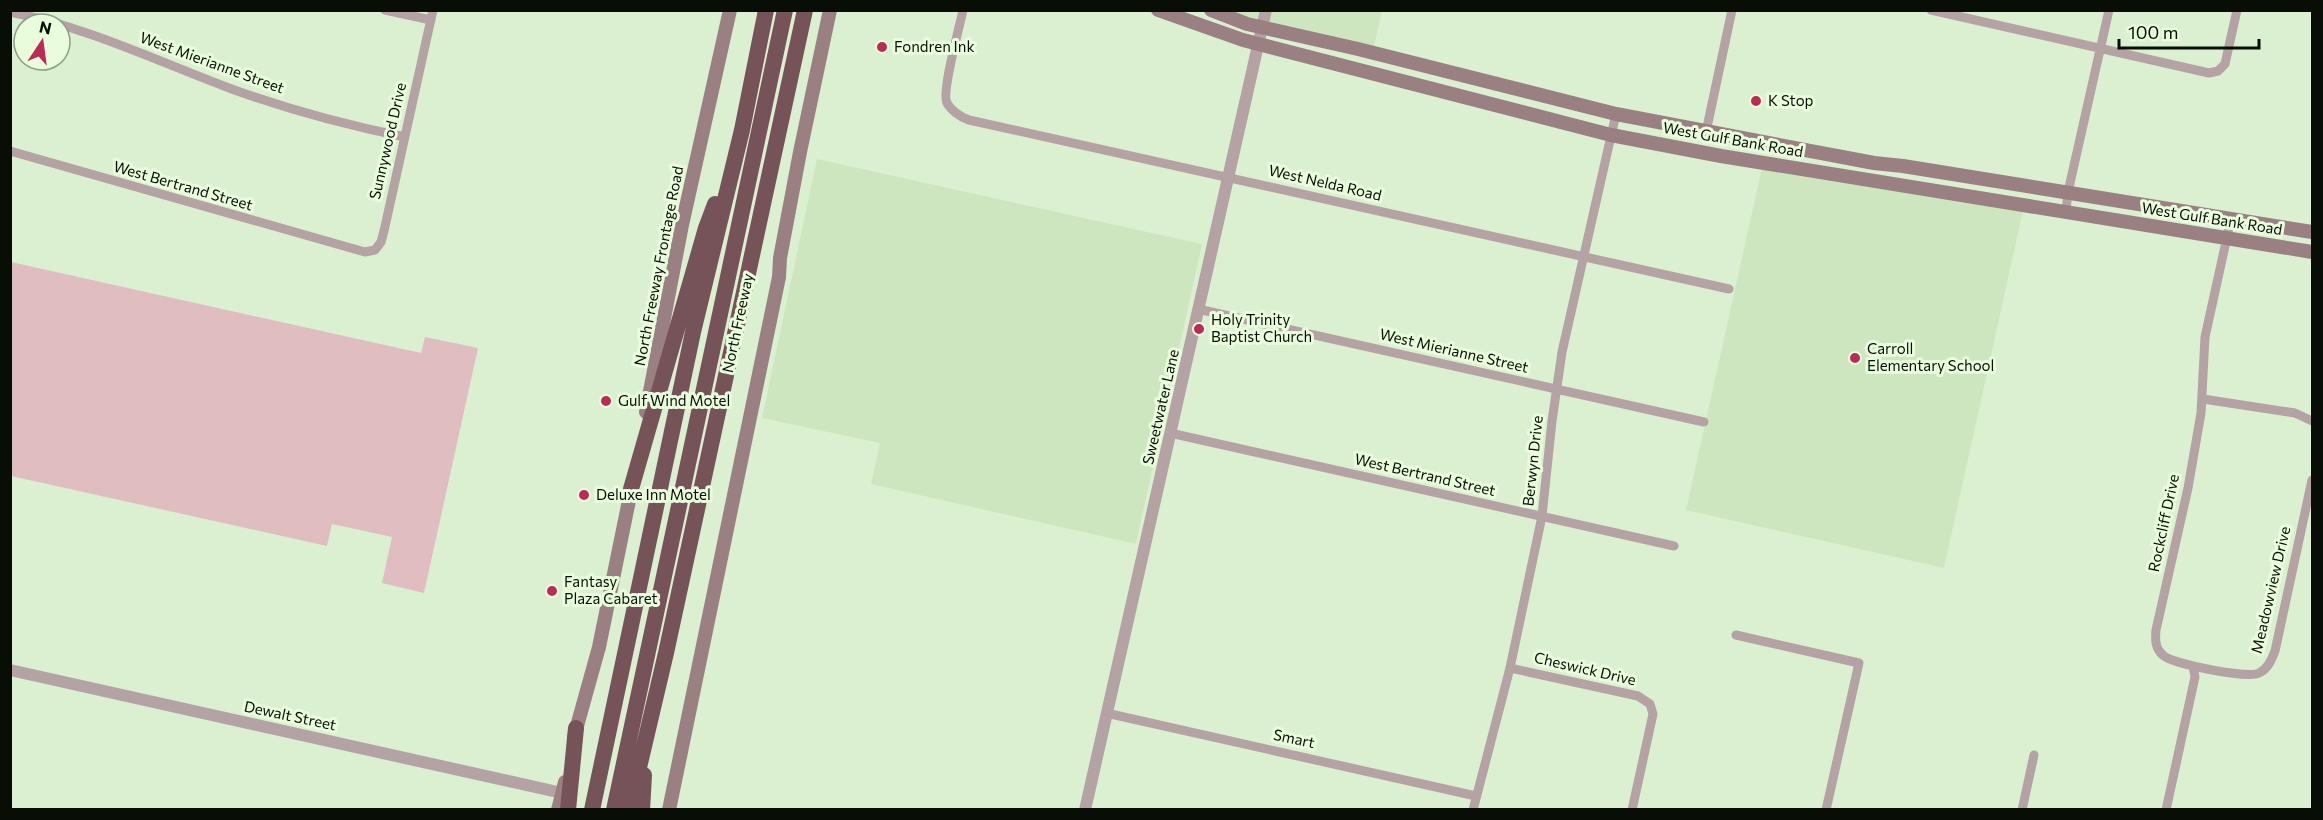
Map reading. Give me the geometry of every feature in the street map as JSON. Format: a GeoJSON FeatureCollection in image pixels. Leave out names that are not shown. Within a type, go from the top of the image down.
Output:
{"type":"FeatureCollection","features":[{"type":"Feature","properties":{"kind":"highway"},"geometry":{"type":"LineString","coordinates":[[592,810],[693,332],[742,130],[766,10]]}},
{"type":"Feature","properties":{"kind":"highway","name":"North Freeway"},"geometry":{"type":"LineString","coordinates":[[614,810],[785,10]]}},
{"type":"Feature","properties":{"kind":"highway","name":"North Freeway"},"geometry":{"type":"LineString","coordinates":[[629,810],[672,629],[805,10]]}},
{"type":"Feature","properties":{"kind":"highway"},"geometry":{"type":"LineString","coordinates":[[631,489],[706,228],[742,130]]}},
{"type":"Feature","properties":{"kind":"highway"},"geometry":{"type":"LineString","coordinates":[[568,810],[576,728]]}},
{"type":"Feature","properties":{"kind":"highway"},"geometry":{"type":"LineString","coordinates":[[642,810],[645,793],[644,743]]}},
{"type":"Feature","properties":{"kind":"main road","name":"North Freeway Frontage Road"},"geometry":{"type":"LineString","coordinates":[[558,810],[576,728],[599,647],[682,225],[730,10]]}},
{"type":"Feature","properties":{"kind":"main road"},"geometry":{"type":"LineString","coordinates":[[669,810],[779,277],[780,258],[830,10]]}},
{"type":"Feature","properties":{"kind":"main road","name":"West Gulf Bank Road"},"geometry":{"type":"LineString","coordinates":[[1158,10],[1258,44],[1611,135],[1732,158],[2313,252]]}},
{"type":"Feature","properties":{"kind":"main road","name":"West Gulf Bank Road"},"geometry":{"type":"LineString","coordinates":[[1211,10],[1262,28],[1388,56],[1616,114],[1874,163],[2313,232]]}},
{"type":"Feature","properties":{"kind":"street"},"geometry":{"type":"LineString","coordinates":[[385,10],[432,16]]}},
{"type":"Feature","properties":{"kind":"street","name":"West Nelda Road"},"geometry":{"type":"LineString","coordinates":[[963,10],[946,90],[947,104],[961,117],[969,120],[1729,289]]}},
{"type":"Feature","properties":{"kind":"street","name":"Sweetwater Lane"},"geometry":{"type":"LineString","coordinates":[[1085,810],[1266,10]]}},
{"type":"Feature","properties":{"kind":"street"},"geometry":{"type":"LineString","coordinates":[[1931,10],[2209,73],[2218,71],[2225,64],[2236,10]]}},
{"type":"Feature","properties":{"kind":"street"},"geometry":{"type":"LineString","coordinates":[[1981,22],[1983,10]]}},
{"type":"Feature","properties":{"kind":"street"},"geometry":{"type":"LineString","coordinates":[[2066,211],[2068,192],[2109,10]]}},
{"type":"Feature","properties":{"kind":"street"},"geometry":{"type":"LineString","coordinates":[[1706,132],[1731,11]]}},
{"type":"Feature","properties":{"kind":"street","name":"West Mierianne Street"},"geometry":{"type":"LineString","coordinates":[[10,12],[43,18],[96,35],[277,104],[405,137]]}},
{"type":"Feature","properties":{"kind":"street","name":"Sunnywood Drive"},"geometry":{"type":"LineString","coordinates":[[348,248],[365,252],[375,250],[381,242],[432,16]]}},
{"type":"Feature","properties":{"kind":"street","name":"Berwyn Drive"},"geometry":{"type":"LineString","coordinates":[[1473,810],[1510,668],[1542,516],[1557,389],[1583,256],[1616,114]]}},
{"type":"Feature","properties":{"kind":"street","name":"West Bertrand Street"},"geometry":{"type":"LineString","coordinates":[[10,151],[348,248]]}},
{"type":"Feature","properties":{"kind":"street","name":"Rockcliff Drive"},"geometry":{"type":"LineString","coordinates":[[2193,666],[2164,657],[2158,649],[2155,638],[2188,488],[2203,399],[2203,349],[2231,219]]}},
{"type":"Feature","properties":{"kind":"street","name":"West Mierianne Street"},"geometry":{"type":"LineString","coordinates":[[1198,309],[1704,422]]}},
{"type":"Feature","properties":{"kind":"street"},"geometry":{"type":"LineString","coordinates":[[2203,399],[2295,413],[2313,421]]}},
{"type":"Feature","properties":{"kind":"street","name":"West Bertrand Street"},"geometry":{"type":"LineString","coordinates":[[1170,433],[1674,546]]}},
{"type":"Feature","properties":{"kind":"street","name":"Meadowview Drive"},"geometry":{"type":"LineString","coordinates":[[2193,666],[2251,676],[2258,674],[2268,665],[2275,651],[2313,480]]}},
{"type":"Feature","properties":{"kind":"street"},"geometry":{"type":"LineString","coordinates":[[1736,635],[1860,663],[1826,810]]}},
{"type":"Feature","properties":{"kind":"street"},"geometry":{"type":"LineString","coordinates":[[2166,810],[2195,678],[2193,666]]}},
{"type":"Feature","properties":{"kind":"street","name":"Cheswick Drive"},"geometry":{"type":"LineString","coordinates":[[1510,668],[1638,696],[1648,701],[1653,714],[1632,810]]}},
{"type":"Feature","properties":{"kind":"street","name":"Dewalt Street"},"geometry":{"type":"LineString","coordinates":[[10,670],[562,793]]}},
{"type":"Feature","properties":{"kind":"street","name":"Smart"},"geometry":{"type":"LineString","coordinates":[[1106,713],[1476,796]]}},
{"type":"Feature","properties":{"kind":"street"},"geometry":{"type":"LineString","coordinates":[[2022,810],[2034,755]]}},
{"type":"Feature","properties":{"kind":"shaded area"},"geometry":{"type":"Polygon","coordinates":[[[1212,11],[1382,11],[1373,50],[1212,11]]]}},
{"type":"Feature","properties":{"kind":"shaded area"},"geometry":{"type":"Polygon","coordinates":[[[817,159],[1202,244],[1136,544],[871,484],[880,443],[762,418],[817,159]]]}},
{"type":"Feature","properties":{"kind":"shaded area","name":"Carroll Elementary School"},"geometry":{"type":"Polygon","coordinates":[[[1763,163],[2024,206],[1944,568],[1686,510],[1763,163]]]}},
{"type":"Feature","properties":{"kind":"shaded area"},"geometry":{"type":"Polygon","coordinates":[[[11,262],[421,353],[425,337],[478,348],[424,593],[382,583],[392,537],[332,524],[327,546],[11,476],[11,262]]]}},
{"type":"Feature","properties":{"kind":"place","name":"Fondren Ink"},"geometry":{"type":"Point","coordinates":[882,47]}},
{"type":"Feature","properties":{"kind":"place","name":"K Stop"},"geometry":{"type":"Point","coordinates":[1756,101]}},
{"type":"Feature","properties":{"kind":"place","name":"Holy Trinity Baptist Church"},"geometry":{"type":"Point","coordinates":[1199,329]}},
{"type":"Feature","properties":{"kind":"place","name":"Carroll Elementary School"},"geometry":{"type":"Point","coordinates":[1855,358]}},
{"type":"Feature","properties":{"kind":"place","name":"Gulf Wind Motel"},"geometry":{"type":"Point","coordinates":[606,401]}},
{"type":"Feature","properties":{"kind":"place","name":"Deluxe Inn Motel"},"geometry":{"type":"Point","coordinates":[584,495]}},
{"type":"Feature","properties":{"kind":"place","name":"Fantasy Plaza Cabaret"},"geometry":{"type":"Point","coordinates":[552,591]}}]}
